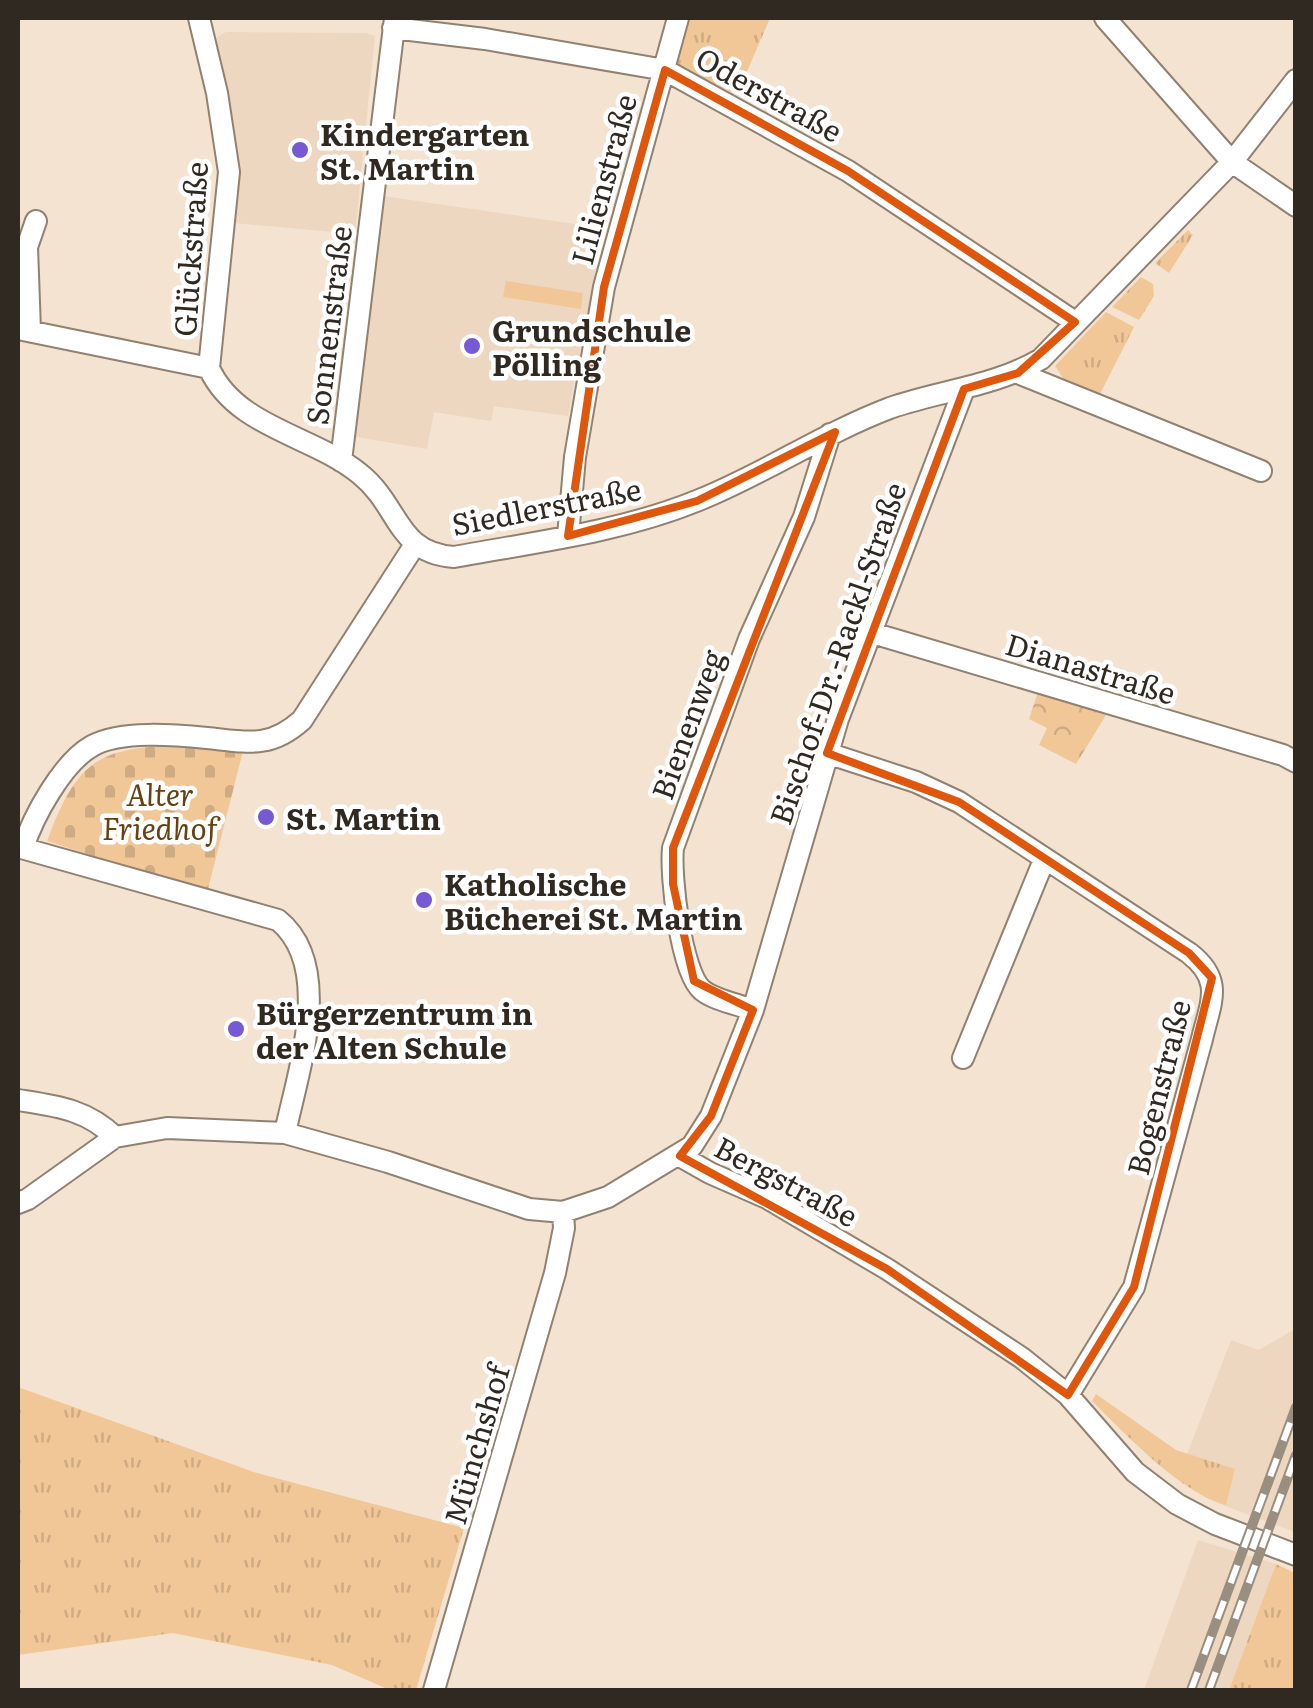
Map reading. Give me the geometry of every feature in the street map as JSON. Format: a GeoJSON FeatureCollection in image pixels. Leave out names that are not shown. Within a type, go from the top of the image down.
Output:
{"type":"FeatureCollection","features":[{"type":"Feature","properties":{"kind":"street","name":"Glückstraße"},"geometry":{"type":"LineString","coordinates":[[200,18],[217,93],[228,172],[228,206],[210,368]]}},
{"type":"Feature","properties":{"kind":"street","name":"Lilienstraße"},"geometry":{"type":"LineString","coordinates":[[568,536],[578,438],[604,287],[678,18]]}},
{"type":"Feature","properties":{"kind":"street"},"geometry":{"type":"LineString","coordinates":[[1104,18],[1232,162],[1296,206]]}},
{"type":"Feature","properties":{"kind":"street","name":"Oderstraße"},"geometry":{"type":"LineString","coordinates":[[394,23],[665,70],[848,171],[1076,322]]}},
{"type":"Feature","properties":{"kind":"street","name":"Sonnenstraße"},"geometry":{"type":"LineString","coordinates":[[341,461],[394,23]]}},
{"type":"Feature","properties":{"kind":"street","name":"Siedlerstraße"},"geometry":{"type":"LineString","coordinates":[[210,368],[216,384],[242,408],[341,461],[380,494],[414,546],[436,556],[454,557],[612,527],[697,501],[893,407],[1018,373],[1041,358],[1232,162],[1296,80]]}},
{"type":"Feature","properties":{"kind":"street"},"geometry":{"type":"LineString","coordinates":[[36,222],[27,248],[24,330],[210,368]]}},
{"type":"Feature","properties":{"kind":"street"},"geometry":{"type":"LineString","coordinates":[[1018,373],[1261,471]]}},
{"type":"Feature","properties":{"kind":"street","name":"Bischof-Dr.-Rackl-Straße"},"geometry":{"type":"LineString","coordinates":[[680,1156],[700,1136],[711,1116],[752,1010],[827,753],[869,632],[964,389]]}},
{"type":"Feature","properties":{"kind":"street","name":"Bienenweg"},"geometry":{"type":"LineString","coordinates":[[752,1010],[706,993],[694,981],[672,884],[673,848],[749,639],[804,517],[830,434]]}},
{"type":"Feature","properties":{"kind":"street"},"geometry":{"type":"LineString","coordinates":[[284,1133],[307,1021],[309,988],[304,954],[284,925],[278,920],[20,848],[61,777],[91,746],[138,736],[268,742],[287,734],[302,720],[414,546]]}},
{"type":"Feature","properties":{"kind":"street","name":"Dianastraße"},"geometry":{"type":"LineString","coordinates":[[869,632],[1296,762]]}},
{"type":"Feature","properties":{"kind":"street","name":"Bogenstraße"},"geometry":{"type":"LineString","coordinates":[[827,753],[916,782],[960,802],[1188,953],[1212,978],[1212,998],[1134,1287],[1068,1394]]}},
{"type":"Feature","properties":{"kind":"street"},"geometry":{"type":"LineString","coordinates":[[963,1058],[1044,860]]}},
{"type":"Feature","properties":{"kind":"street"},"geometry":{"type":"LineString","coordinates":[[18,1100],[71,1108],[101,1123],[114,1137]]}},
{"type":"Feature","properties":{"kind":"street","name":"Bergstraße"},"geometry":{"type":"LineString","coordinates":[[18,1203],[114,1137],[167,1128],[284,1133],[388,1162],[529,1209],[563,1212],[590,1206],[680,1156],[767,1198],[1022,1358],[1068,1394],[1136,1472],[1162,1494],[1195,1515],[1296,1556]]}},
{"type":"Feature","properties":{"kind":"street","name":"Münchshof"},"geometry":{"type":"LineString","coordinates":[[434,1690],[555,1273],[564,1228],[563,1212]]}},
{"type":"Feature","properties":{"kind":"highlighted area"},"geometry":{"type":"Polygon","coordinates":[[[665,70],[848,171],[1075,322],[1018,373],[964,389],[827,753],[959,802],[1189,953],[1212,978],[1134,1287],[1068,1395],[887,1269],[680,1156],[711,1116],[753,1010],[694,981],[673,884],[673,848],[835,432],[697,501],[568,536],[604,287],[665,70]]]}},
{"type":"Feature","properties":{"kind":"shaded area","name":"Kindergarten St. Martin"},"geometry":{"type":"Polygon","coordinates":[[[226,32],[375,36],[355,234],[234,223],[234,130],[215,49],[217,37],[226,32]]]}},
{"type":"Feature","properties":{"kind":"shaded area","name":"Grundschule Pölling"},"geometry":{"type":"Polygon","coordinates":[[[383,196],[603,228],[568,416],[494,406],[491,421],[434,412],[427,449],[351,436],[383,196]]]}},
{"type":"Feature","properties":{"kind":"shaded area"},"geometry":{"type":"Polygon","coordinates":[[[1295,1329],[1295,1532],[1220,1504],[1178,1478],[1231,1340],[1259,1350],[1295,1329]]]}},
{"type":"Feature","properties":{"kind":"shaded area"},"geometry":{"type":"Polygon","coordinates":[[[1198,1540],[1276,1564],[1229,1690],[1144,1690],[1198,1540]]]}},
{"type":"Feature","properties":{"kind":"green space"},"geometry":{"type":"Polygon","coordinates":[[[686,18],[770,18],[737,95],[675,65],[686,18]]]}},
{"type":"Feature","properties":{"kind":"green space"},"geometry":{"type":"Polygon","coordinates":[[[1188,230],[1193,235],[1169,273],[1155,263],[1188,230]]]}},
{"type":"Feature","properties":{"kind":"green space"},"geometry":{"type":"Polygon","coordinates":[[[1141,277],[1153,284],[1154,296],[1139,320],[1112,307],[1141,277]]]}},
{"type":"Feature","properties":{"kind":"green space"},"geometry":{"type":"Polygon","coordinates":[[[506,281],[583,293],[581,309],[503,297],[506,281]]]}},
{"type":"Feature","properties":{"kind":"green space"},"geometry":{"type":"Polygon","coordinates":[[[1106,312],[1134,327],[1100,394],[1063,378],[1055,366],[1106,312]]]}},
{"type":"Feature","properties":{"kind":"green space"},"geometry":{"type":"Polygon","coordinates":[[[1038,692],[1106,715],[1076,764],[1039,745],[1047,728],[1029,719],[1038,692]]]}},
{"type":"Feature","properties":{"kind":"green space","name":"Alter Friedhof"},"geometry":{"type":"Polygon","coordinates":[[[193,745],[243,751],[207,893],[47,841],[71,789],[99,761],[137,748],[193,745]]]}},
{"type":"Feature","properties":{"kind":"green space"},"geometry":{"type":"Polygon","coordinates":[[[18,1387],[257,1473],[464,1528],[416,1690],[390,1690],[332,1665],[173,1633],[18,1655],[18,1387]]]}},
{"type":"Feature","properties":{"kind":"green space"},"geometry":{"type":"Polygon","coordinates":[[[1096,1394],[1176,1450],[1235,1469],[1226,1505],[1191,1489],[1155,1461],[1092,1401],[1096,1394]]]}},
{"type":"Feature","properties":{"kind":"green space"},"geometry":{"type":"Polygon","coordinates":[[[1276,1564],[1295,1573],[1295,1690],[1229,1690],[1276,1564]]]}},
{"type":"Feature","properties":{"kind":"railway"},"geometry":{"type":"LineString","coordinates":[[1191,1690],[1296,1407]]}},
{"type":"Feature","properties":{"kind":"railway"},"geometry":{"type":"LineString","coordinates":[[1209,1690],[1296,1455]]}},
{"type":"Feature","properties":{"kind":"place","name":"Kindergarten St. Martin"},"geometry":{"type":"Point","coordinates":[300,150]}},
{"type":"Feature","properties":{"kind":"place","name":"Grundschule Pölling"},"geometry":{"type":"Point","coordinates":[472,346]}},
{"type":"Feature","properties":{"kind":"place","name":"St. Martin"},"geometry":{"type":"Point","coordinates":[266,817]}},
{"type":"Feature","properties":{"kind":"place","name":"Katholische Bücherei St. Martin"},"geometry":{"type":"Point","coordinates":[424,900]}},
{"type":"Feature","properties":{"kind":"place","name":"Bürgerzentrum in der Alten Schule"},"geometry":{"type":"Point","coordinates":[236,1029]}}]}
